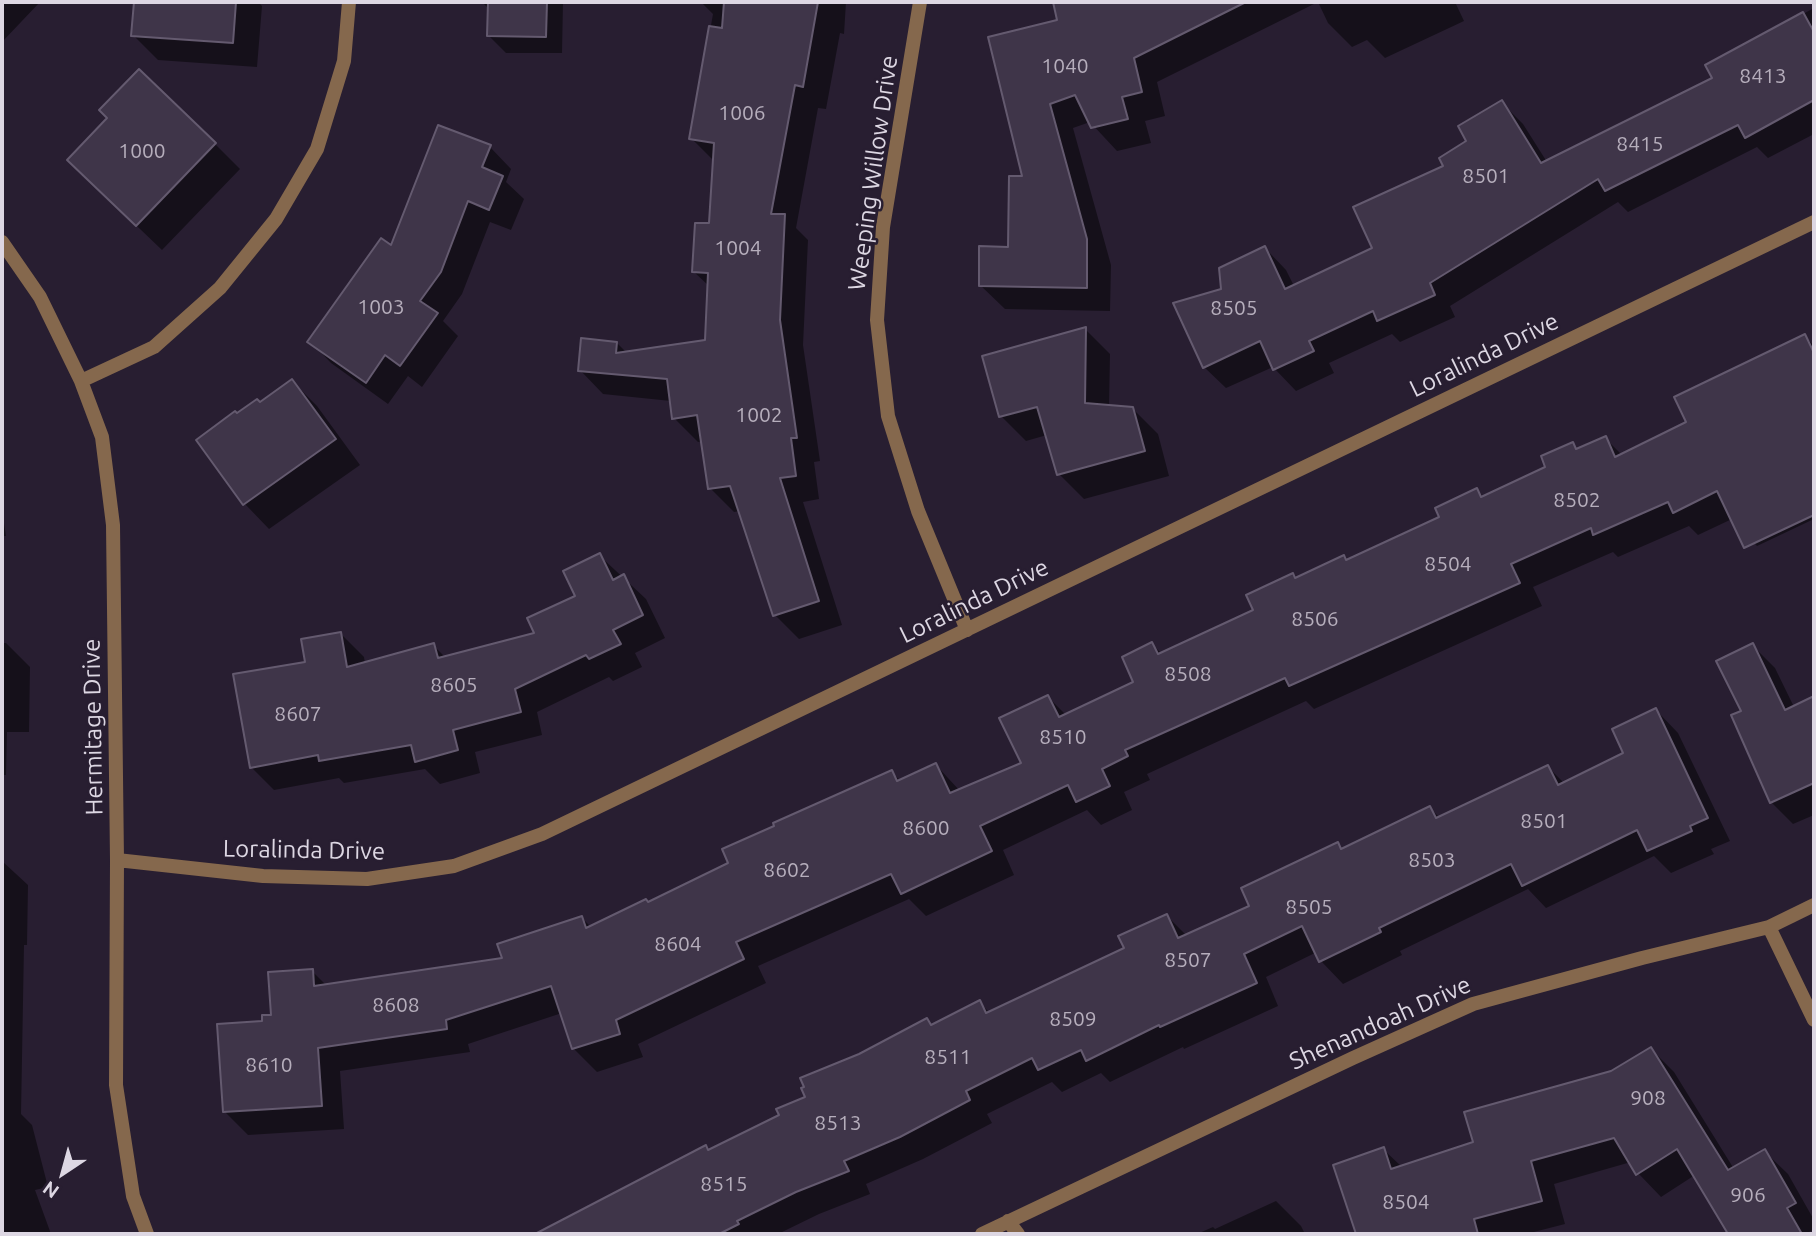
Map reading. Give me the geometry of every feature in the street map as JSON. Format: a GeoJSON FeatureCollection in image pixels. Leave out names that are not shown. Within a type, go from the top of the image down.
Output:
{"type":"FeatureCollection","features":[{"type":"Feature","properties":{"kind":"street"},"geometry":{"type":"LineString","coordinates":[[81,381],[154,347],[220,288],[276,219],[317,149],[344,61],[349,2]]}},
{"type":"Feature","properties":{"kind":"street","name":"Weeping Willow Drive"},"geometry":{"type":"LineString","coordinates":[[920,2],[884,227],[877,320],[888,416],[918,511],[967,630]]}},
{"type":"Feature","properties":{"kind":"street","name":"Loralinda Drive"},"geometry":{"type":"LineString","coordinates":[[117,860],[263,876],[367,879],[454,866],[542,834],[1814,222]]}},
{"type":"Feature","properties":{"kind":"street","name":"Hermitage Drive"},"geometry":{"type":"LineString","coordinates":[[2,242],[40,297],[81,381],[102,438],[113,526],[117,860],[116,1085],[133,1196],[147,1234]]}},
{"type":"Feature","properties":{"kind":"street","name":"Shenandoah Drive"},"geometry":{"type":"LineString","coordinates":[[982,1234],[1473,1004],[1769,927],[1814,905]]}},
{"type":"Feature","properties":{"kind":"street"},"geometry":{"type":"LineString","coordinates":[[1769,927],[1814,1020]]}},
{"type":"Feature","properties":{"kind":"street"},"geometry":{"type":"LineString","coordinates":[[1008,1221],[1018,1234]]}},
{"type":"Feature","properties":{"kind":"building"},"geometry":{"type":"Polygon","coordinates":[[[134,2],[236,2],[233,43],[131,36],[134,2]]]}},
{"type":"Feature","properties":{"kind":"building"},"geometry":{"type":"Polygon","coordinates":[[[488,2],[547,2],[546,37],[487,36],[488,2]]]}},
{"type":"Feature","properties":{"kind":"building"},"geometry":{"type":"Polygon","coordinates":[[[724,2],[818,2],[803,87],[795,85],[771,214],[785,214],[780,320],[797,438],[791,438],[796,476],[780,478],[819,601],[773,616],[730,486],[708,489],[697,415],[672,419],[667,379],[578,371],[581,338],[617,342],[616,353],[705,340],[708,273],[692,272],[695,223],[709,223],[714,143],[689,139],[709,26],[722,28],[724,2]]]}},
{"type":"Feature","properties":{"kind":"building"},"geometry":{"type":"Polygon","coordinates":[[[1053,2],[1246,2],[1134,58],[1142,92],[1122,97],[1128,119],[1091,128],[1075,95],[1050,104],[1087,239],[1087,288],[979,286],[979,246],[1008,247],[1009,176],[1022,176],[988,37],[1057,20],[1053,2]]]}},
{"type":"Feature","properties":{"kind":"building"},"geometry":{"type":"Polygon","coordinates":[[[1803,12],[1814,32],[1814,100],[1745,138],[1738,125],[1605,191],[1598,179],[1430,283],[1435,295],[1377,321],[1373,311],[1309,341],[1314,351],[1273,370],[1260,341],[1203,368],[1173,303],[1221,289],[1219,268],[1265,246],[1285,289],[1372,248],[1353,207],[1443,166],[1439,158],[1466,141],[1458,126],[1502,100],[1541,163],[1712,78],[1705,65],[1803,12]]]}},
{"type":"Feature","properties":{"kind":"building"},"geometry":{"type":"Polygon","coordinates":[[[139,69],[216,143],[136,226],[67,160],[107,118],[99,110],[139,69]]]}},
{"type":"Feature","properties":{"kind":"building"},"geometry":{"type":"Polygon","coordinates":[[[438,125],[491,145],[482,167],[503,176],[489,210],[468,201],[441,272],[420,301],[438,313],[400,366],[385,355],[366,383],[307,342],[381,238],[391,245],[438,125]]]}},
{"type":"Feature","properties":{"kind":"building"},"geometry":{"type":"Polygon","coordinates":[[[1086,327],[1085,403],[1133,407],[1145,451],[1057,475],[1037,407],[999,417],[982,356],[1086,327]]]}},
{"type":"Feature","properties":{"kind":"building"},"geometry":{"type":"Polygon","coordinates":[[[1805,334],[1814,353],[1814,515],[1744,548],[1717,491],[1673,513],[1668,502],[1593,535],[1591,528],[1511,564],[1520,583],[1289,686],[1285,678],[1125,750],[1128,756],[1102,769],[1110,786],[1076,802],[1068,785],[980,826],[992,851],[901,894],[891,874],[736,942],[744,959],[616,1020],[620,1034],[572,1049],[551,986],[446,1020],[447,1029],[318,1048],[322,1106],[223,1112],[217,1024],[262,1021],[262,1015],[271,1015],[268,972],[313,969],[314,986],[502,958],[497,944],[582,916],[586,928],[646,899],[648,902],[728,863],[722,849],[892,770],[897,781],[936,763],[950,793],[1021,763],[999,718],[1048,695],[1059,717],[1133,682],[1122,657],[1152,642],[1158,654],[1253,610],[1246,595],[1293,573],[1295,578],[1344,555],[1346,560],[1439,517],[1435,508],[1477,488],[1481,497],[1545,467],[1541,456],[1573,442],[1576,449],[1606,436],[1615,457],[1686,422],[1674,397],[1805,334]]]}},
{"type":"Feature","properties":{"kind":"building"},"geometry":{"type":"Polygon","coordinates":[[[292,379],[336,439],[243,505],[196,440],[235,411],[237,413],[257,399],[260,402],[292,379]]]}},
{"type":"Feature","properties":{"kind":"building"},"geometry":{"type":"Polygon","coordinates":[[[600,553],[613,580],[624,574],[643,615],[613,630],[621,644],[589,659],[586,655],[515,689],[521,712],[453,730],[458,750],[415,762],[411,745],[319,761],[318,755],[250,768],[233,674],[305,662],[301,639],[341,632],[347,667],[434,643],[438,658],[534,633],[527,618],[575,596],[563,571],[600,553]]]}},
{"type":"Feature","properties":{"kind":"building"},"geometry":{"type":"Polygon","coordinates":[[[1753,643],[1785,710],[1814,696],[1814,783],[1770,803],[1731,715],[1741,711],[1716,661],[1753,643]]]}},
{"type":"Feature","properties":{"kind":"building"},"geometry":{"type":"Polygon","coordinates":[[[1656,708],[1708,818],[1690,826],[1692,831],[1647,851],[1637,830],[1522,886],[1511,864],[1379,928],[1381,932],[1319,962],[1302,926],[1244,954],[1257,983],[1160,1027],[1159,1025],[1086,1061],[1081,1050],[1038,1070],[1032,1058],[966,1091],[970,1100],[900,1137],[844,1161],[849,1171],[796,1192],[737,1221],[739,1224],[719,1234],[535,1234],[706,1145],[708,1150],[779,1115],[776,1109],[805,1097],[800,1078],[859,1054],[927,1018],[931,1025],[980,1000],[986,1013],[1124,948],[1118,936],[1167,914],[1178,938],[1249,906],[1241,888],[1338,842],[1341,849],[1430,806],[1436,818],[1548,765],[1558,785],[1623,753],[1612,729],[1656,708]]]}},
{"type":"Feature","properties":{"kind":"building"},"geometry":{"type":"Polygon","coordinates":[[[1651,1047],[1728,1170],[1765,1149],[1796,1203],[1787,1208],[1802,1234],[1728,1234],[1677,1149],[1636,1175],[1614,1138],[1531,1161],[1542,1201],[1474,1219],[1478,1234],[1356,1234],[1333,1165],[1384,1147],[1391,1169],[1473,1142],[1464,1112],[1611,1071],[1651,1047]]]}}]}
